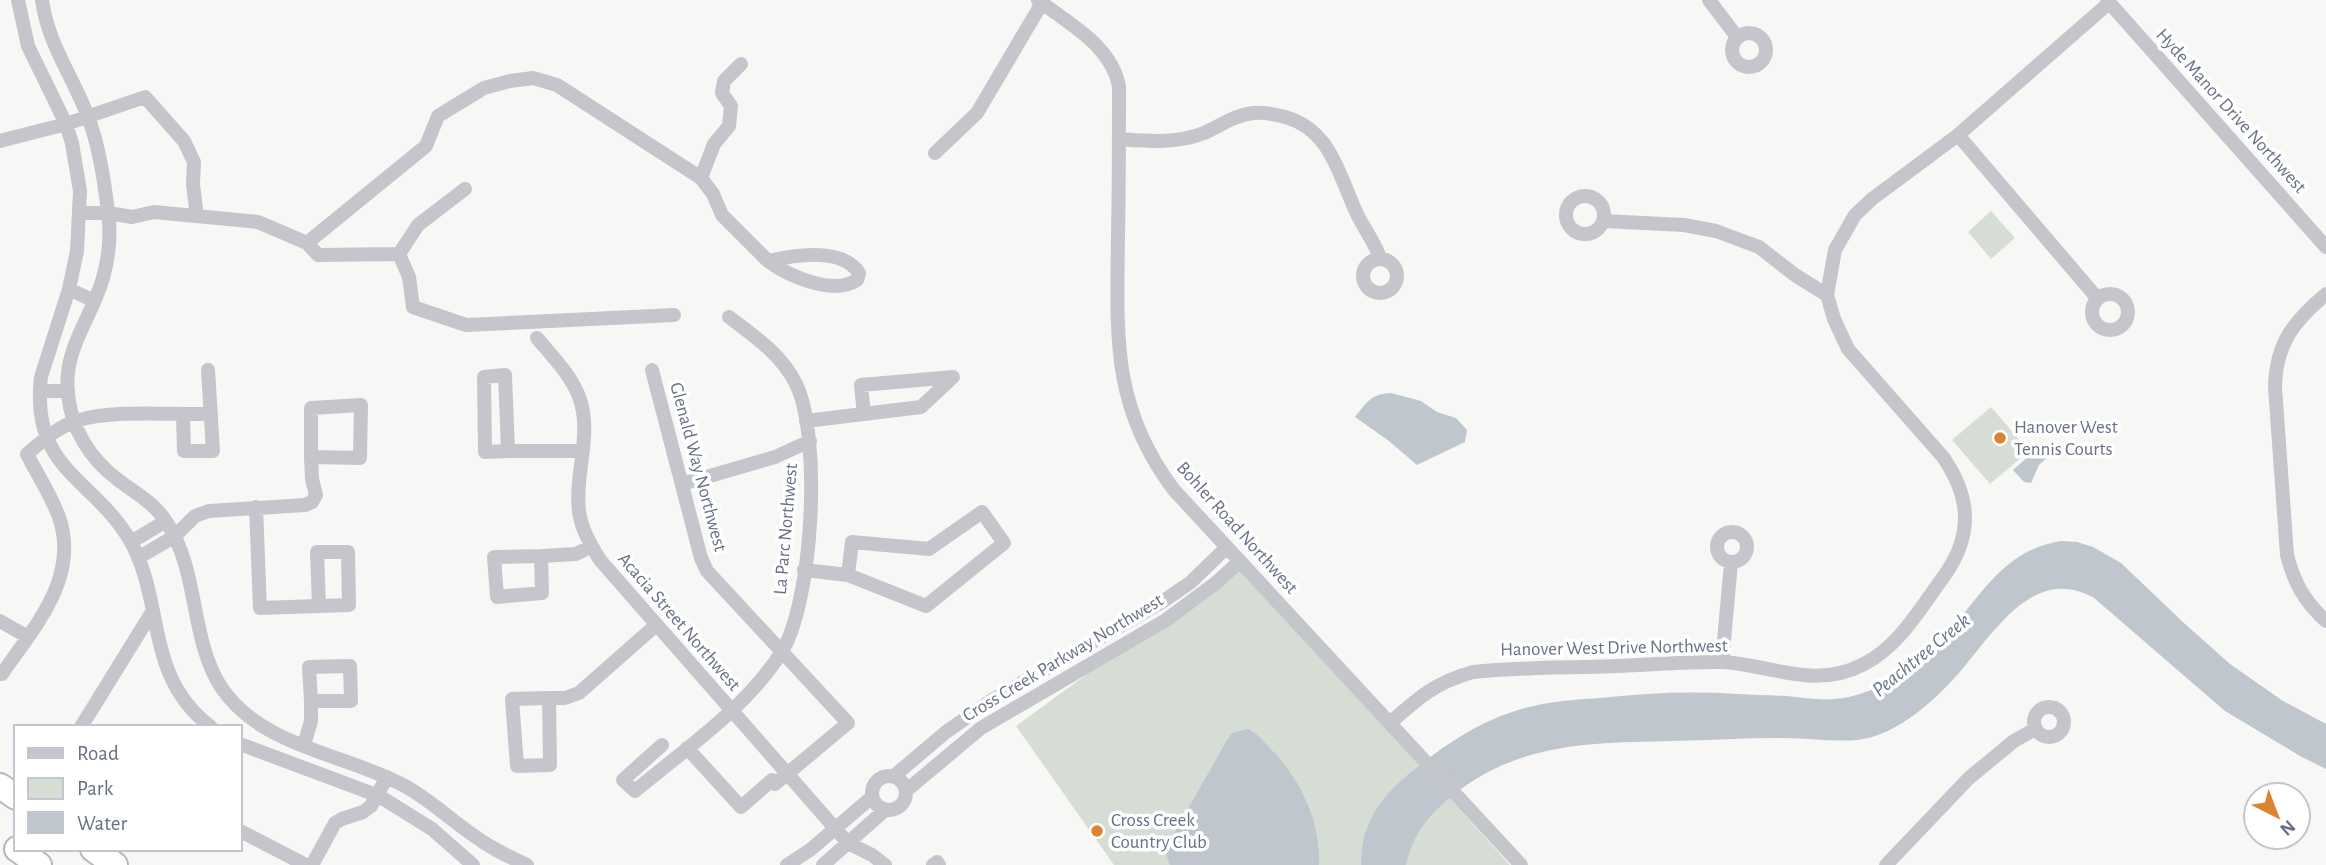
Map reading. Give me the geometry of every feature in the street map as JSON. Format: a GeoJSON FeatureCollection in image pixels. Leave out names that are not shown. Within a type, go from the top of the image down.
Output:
{"type":"FeatureCollection","features":[{"type":"Feature","properties":{"kind":"highway"},"geometry":{"type":"LineString","coordinates":[[19,851],[39,865]]}},
{"type":"Feature","properties":{"kind":"highway"},"geometry":{"type":"LineString","coordinates":[[96,851],[115,865]]}},
{"type":"Feature","properties":{"kind":"street"},"geometry":{"type":"LineString","coordinates":[[18,0],[28,46],[66,124],[77,169],[80,213],[77,251],[69,289],[45,362],[40,391],[42,419],[47,437],[64,468],[114,519],[131,542],[138,558],[161,655],[171,679],[187,704],[209,725]]}},
{"type":"Feature","properties":{"kind":"street"},"geometry":{"type":"LineString","coordinates":[[42,0],[51,39],[88,116],[99,152],[108,213],[108,257],[94,301],[76,337],[69,363],[68,391],[74,422],[84,444],[114,478],[148,501],[175,536],[187,570],[207,656],[221,686],[237,707],[275,734],[387,777],[426,799],[490,847],[527,865]]}},
{"type":"Feature","properties":{"kind":"street"},"geometry":{"type":"LineString","coordinates":[[1709,0],[1737,37]]}},
{"type":"Feature","properties":{"kind":"street"},"geometry":{"type":"LineString","coordinates":[[935,153],[977,113],[1040,1]]}},
{"type":"Feature","properties":{"kind":"street","name":"Bohler Road Northwest"},"geometry":{"type":"LineString","coordinates":[[1040,1],[1098,47],[1112,62],[1119,86],[1117,333],[1125,390],[1139,433],[1156,467],[1174,491],[1521,865]]}},
{"type":"Feature","properties":{"kind":"street","name":"Hanover West Drive Northwest"},"geometry":{"type":"LineString","coordinates":[[1390,723],[1433,687],[1473,672],[1722,662],[1811,676],[1838,673],[1864,664],[1884,651],[1902,633],[1950,568],[1962,544],[1965,509],[1956,475],[1848,349],[1840,335],[1827,295],[1835,250],[1855,215],[1872,199],[1958,135],[2108,1]]}},
{"type":"Feature","properties":{"kind":"street","name":"Hyde Manor Drive Northwest"},"geometry":{"type":"LineString","coordinates":[[2108,1],[2326,247]]}},
{"type":"Feature","properties":{"kind":"street"},"geometry":{"type":"LineString","coordinates":[[701,178],[714,144],[729,126],[731,106],[722,93],[724,80],[741,64]]}},
{"type":"Feature","properties":{"kind":"street"},"geometry":{"type":"LineString","coordinates":[[307,243],[426,146],[438,116],[484,88],[510,80],[533,78],[557,85],[701,178],[713,194],[722,215],[768,261],[792,276],[833,286],[849,285],[857,281],[859,273],[855,267],[841,260],[816,255],[791,256],[768,261]]}},
{"type":"Feature","properties":{"kind":"street"},"geometry":{"type":"LineString","coordinates":[[0,141],[66,124],[145,97],[184,141],[194,162],[193,185],[197,216]]}},
{"type":"Feature","properties":{"kind":"street"},"geometry":{"type":"LineString","coordinates":[[1119,139],[1159,142],[1181,139],[1253,113],[1273,113],[1294,119],[1314,132],[1329,150],[1357,215],[1376,246],[1380,258]]}},
{"type":"Feature","properties":{"kind":"street"},"geometry":{"type":"LineString","coordinates":[[1958,135],[2098,299]]}},
{"type":"Feature","properties":{"kind":"street"},"geometry":{"type":"LineString","coordinates":[[399,254],[418,225],[465,189]]}},
{"type":"Feature","properties":{"kind":"street"},"geometry":{"type":"LineString","coordinates":[[80,213],[108,213],[132,217],[154,212],[258,222],[307,243],[318,255],[399,254]]}},
{"type":"Feature","properties":{"kind":"street"},"geometry":{"type":"LineString","coordinates":[[1602,221],[1684,225],[1716,232],[1759,247],[1795,275],[1827,295]]}},
{"type":"Feature","properties":{"kind":"street"},"geometry":{"type":"LineString","coordinates":[[399,254],[409,277],[413,307],[466,325],[674,316]]}},
{"type":"Feature","properties":{"kind":"street"},"geometry":{"type":"LineString","coordinates":[[69,289],[94,301]]}},
{"type":"Feature","properties":{"kind":"street"},"geometry":{"type":"LineString","coordinates":[[2326,294],[2298,320],[2286,339],[2278,361],[2275,387],[2287,555],[2292,575],[2301,593],[2312,609],[2326,621]]}},
{"type":"Feature","properties":{"kind":"street","name":"La Parc Northwest"},"geometry":{"type":"LineString","coordinates":[[662,745],[623,780],[635,791],[731,711],[760,681],[781,652],[797,612],[804,570],[812,480],[810,441],[799,391],[788,370],[760,341],[729,317]]}},
{"type":"Feature","properties":{"kind":"street","name":"Acacia Street Northwest"},"geometry":{"type":"LineString","coordinates":[[537,338],[566,373],[578,393],[584,421],[579,509],[592,546],[610,574],[848,843],[885,865]]}},
{"type":"Feature","properties":{"kind":"street"},"geometry":{"type":"LineString","coordinates":[[183,415],[184,451],[213,451],[208,370]]}},
{"type":"Feature","properties":{"kind":"street","name":"Glenald Way Northwest"},"geometry":{"type":"LineString","coordinates":[[652,370],[701,558],[707,571],[848,723],[788,775]]}},
{"type":"Feature","properties":{"kind":"street"},"geometry":{"type":"LineString","coordinates":[[508,451],[505,374],[484,376],[485,452],[583,451]]}},
{"type":"Feature","properties":{"kind":"street"},"geometry":{"type":"LineString","coordinates":[[806,421],[864,414],[921,407],[953,377],[861,385],[864,414]]}},
{"type":"Feature","properties":{"kind":"street"},"geometry":{"type":"LineString","coordinates":[[40,391],[68,391]]}},
{"type":"Feature","properties":{"kind":"street"},"geometry":{"type":"LineString","coordinates":[[138,558],[175,536],[195,516],[209,511],[305,505],[312,502],[316,495],[312,479],[311,457],[311,408],[361,405],[360,458],[311,457]]}},
{"type":"Feature","properties":{"kind":"street"},"geometry":{"type":"LineString","coordinates":[[2,674],[54,596],[64,561],[64,540],[58,517],[27,454],[47,437],[74,422],[101,415],[211,414]]}},
{"type":"Feature","properties":{"kind":"street"},"geometry":{"type":"LineString","coordinates":[[682,484],[775,457],[810,441]]}},
{"type":"Feature","properties":{"kind":"street"},"geometry":{"type":"LineString","coordinates":[[256,507],[260,608],[319,606]]}},
{"type":"Feature","properties":{"kind":"street"},"geometry":{"type":"LineString","coordinates":[[804,570],[848,575],[926,606],[1004,543],[982,512],[929,549],[852,542],[848,575]]}},
{"type":"Feature","properties":{"kind":"street"},"geometry":{"type":"LineString","coordinates":[[131,542],[166,521]]}},
{"type":"Feature","properties":{"kind":"street"},"geometry":{"type":"LineString","coordinates":[[541,556],[576,554],[592,546]]}},
{"type":"Feature","properties":{"kind":"street","name":"Cross Creek Parkway Northwest"},"geometry":{"type":"LineString","coordinates":[[894,776],[946,732],[992,700],[1162,602],[1191,582],[1227,547]]}},
{"type":"Feature","properties":{"kind":"street","name":"Cross Creek Parkway Northwest"},"geometry":{"type":"LineString","coordinates":[[907,790],[981,728],[1166,620],[1208,590],[1240,561]]}},
{"type":"Feature","properties":{"kind":"street"},"geometry":{"type":"LineString","coordinates":[[1722,662],[1731,563]]}},
{"type":"Feature","properties":{"kind":"street"},"geometry":{"type":"LineString","coordinates":[[82,725],[152,612]]}},
{"type":"Feature","properties":{"kind":"street"},"geometry":{"type":"LineString","coordinates":[[0,621],[28,637]]}},
{"type":"Feature","properties":{"kind":"street"},"geometry":{"type":"LineString","coordinates":[[549,698],[550,765],[517,766],[512,699],[549,698],[565,698],[579,693],[655,626]]}},
{"type":"Feature","properties":{"kind":"street"},"geometry":{"type":"LineString","coordinates":[[304,745],[311,721],[311,701]]}},
{"type":"Feature","properties":{"kind":"street"},"geometry":{"type":"LineString","coordinates":[[1885,865],[1969,778],[2014,741],[2035,729]]}},
{"type":"Feature","properties":{"kind":"street"},"geometry":{"type":"LineString","coordinates":[[242,745],[379,796],[432,829],[474,865]]}},
{"type":"Feature","properties":{"kind":"street"},"geometry":{"type":"LineString","coordinates":[[687,748],[741,807],[772,780],[775,784],[788,775]]}},
{"type":"Feature","properties":{"kind":"street"},"geometry":{"type":"LineString","coordinates":[[885,775],[902,781],[907,790],[906,799],[901,806],[893,810],[877,806],[872,797],[872,787],[877,779],[885,775]]}},
{"type":"Feature","properties":{"kind":"street"},"geometry":{"type":"LineString","coordinates":[[312,865],[335,823],[363,812],[379,796],[387,777]]}},
{"type":"Feature","properties":{"kind":"street"},"geometry":{"type":"LineString","coordinates":[[787,865],[810,850],[872,797]]}},
{"type":"Feature","properties":{"kind":"street"},"geometry":{"type":"LineString","coordinates":[[823,865],[885,810]]}},
{"type":"Feature","properties":{"kind":"street"},"geometry":{"type":"LineString","coordinates":[[242,832],[306,865]]}},
{"type":"Feature","properties":{"kind":"street"},"geometry":{"type":"LineString","coordinates":[[933,865],[937,862],[939,865]]}},
{"type":"Feature","properties":{"kind":"green space"},"geometry":{"type":"Polygon","coordinates":[[[1991,211],[2015,238],[1991,259],[1968,232],[1991,211]]]}},
{"type":"Feature","properties":{"kind":"green space"},"geometry":{"type":"Polygon","coordinates":[[[1991,407],[2029,451],[1990,484],[1952,440],[1991,407]]]}},
{"type":"Feature","properties":{"kind":"green space"},"geometry":{"type":"Polygon","coordinates":[[[1238,564],[1510,865],[1114,865],[1016,726],[1238,564]]]}},
{"type":"Feature","properties":{"kind":"water"},"geometry":{"type":"Polygon","coordinates":[[[1391,393],[1421,401],[1437,412],[1456,418],[1467,430],[1465,442],[1417,465],[1355,417],[1374,397],[1391,393]]]}},
{"type":"Feature","properties":{"kind":"water"},"geometry":{"type":"Polygon","coordinates":[[[2041,445],[2050,455],[2039,465],[2031,483],[2024,482],[2013,470],[2041,445]]]}},
{"type":"Feature","properties":{"kind":"water"},"geometry":{"type":"Polygon","coordinates":[[[2061,541],[2093,547],[2121,563],[2230,664],[2283,701],[2326,724],[2326,769],[2225,711],[2094,598],[2073,590],[2054,589],[2036,595],[2004,619],[1930,702],[1888,731],[1857,740],[1769,738],[1614,743],[1532,755],[1481,776],[1456,793],[1424,824],[1413,843],[1406,865],[1361,865],[1365,833],[1386,796],[1407,775],[1431,757],[1487,722],[1512,712],[1545,704],[1635,695],[1704,693],[1825,699],[1841,698],[1875,689],[1900,676],[1933,650],[2007,565],[2040,546],[2061,541]]]}},
{"type":"Feature","properties":{"kind":"water"},"geometry":{"type":"Polygon","coordinates":[[[1247,729],[1258,736],[1279,758],[1306,800],[1316,832],[1319,865],[1170,865],[1167,850],[1175,832],[1227,740],[1232,733],[1247,729]]]}},
{"type":"Feature","properties":{"kind":"place","name":"Hanover West Tennis Courts"},"geometry":{"type":"Point","coordinates":[2000,438]}},
{"type":"Feature","properties":{"kind":"place","name":"Cross Creek Country Club"},"geometry":{"type":"Point","coordinates":[1097,831]}},
{"type":"Feature","properties":{"kind":"water label","name":"Peachtree Creek"},"geometry":{"type":"Point","coordinates":[1921,655]}}]}
